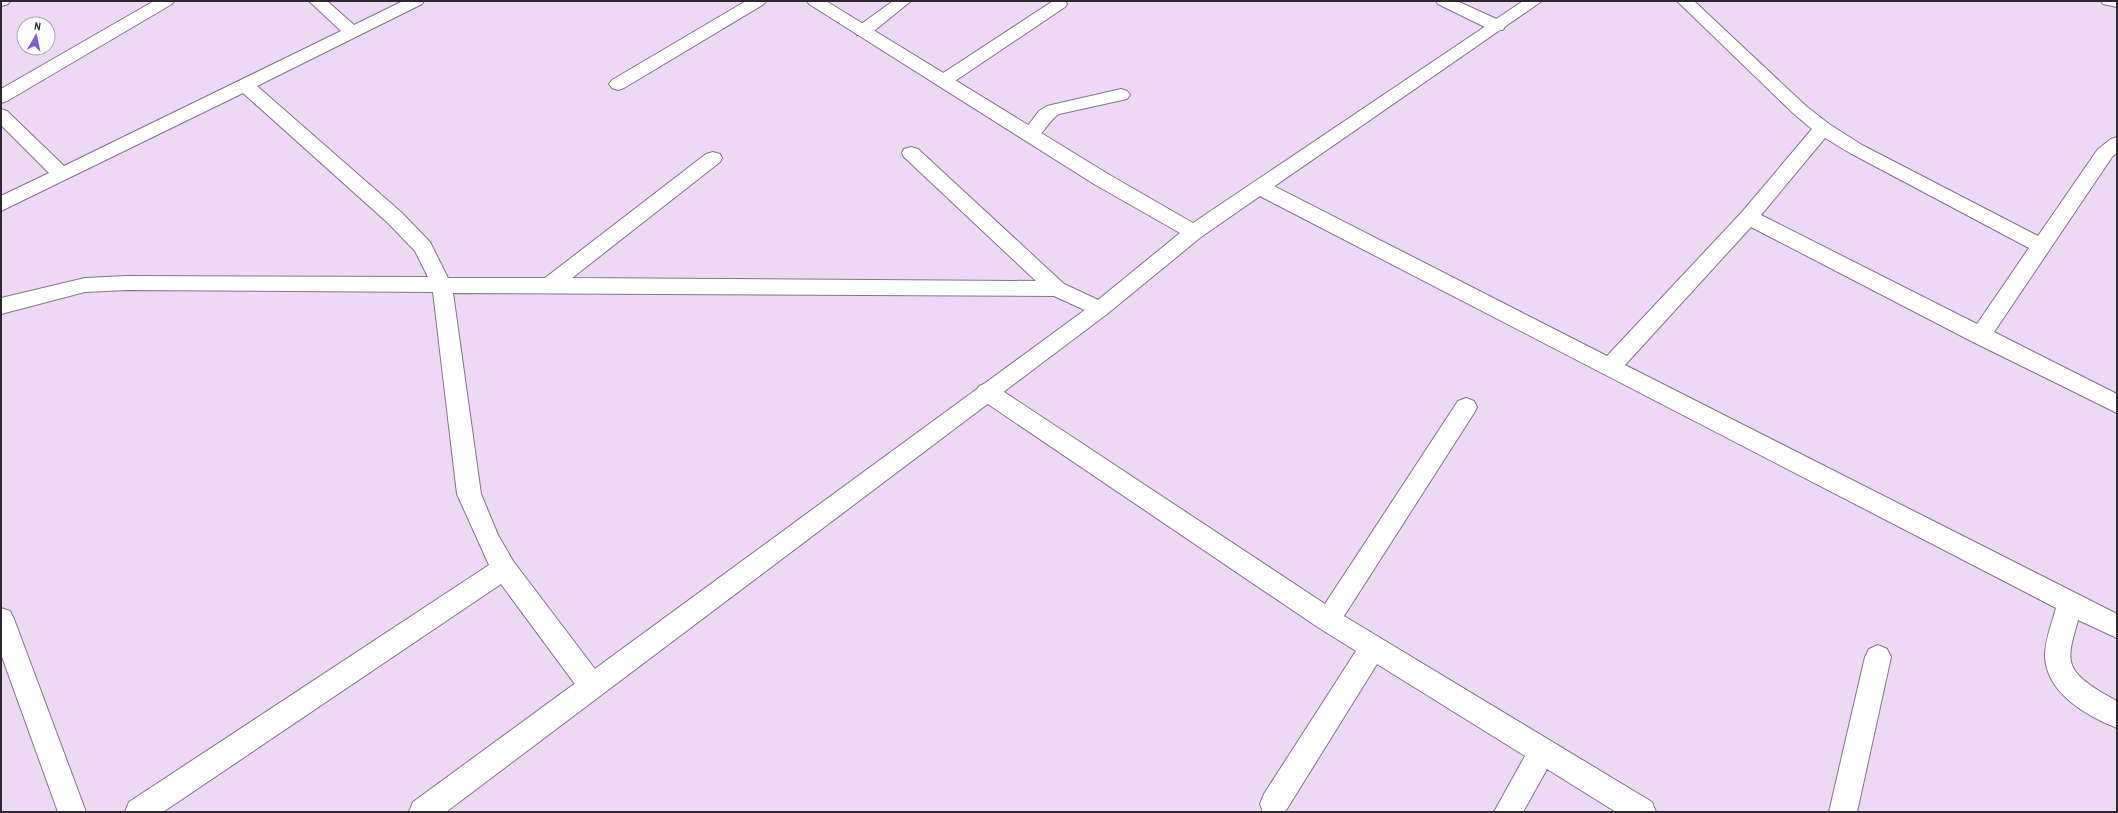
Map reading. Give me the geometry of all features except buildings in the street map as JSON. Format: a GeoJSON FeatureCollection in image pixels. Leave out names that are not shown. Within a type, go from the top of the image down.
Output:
{"type":"FeatureCollection","features":[{"type":"Feature","properties":{"kind":"street"},"geometry":{"type":"LineString","coordinates":[[1,97],[166,1]]}},
{"type":"Feature","properties":{"kind":"street"},"geometry":{"type":"LineString","coordinates":[[318,1],[350,31]]}},
{"type":"Feature","properties":{"kind":"street"},"geometry":{"type":"LineString","coordinates":[[1,204],[350,31],[416,1]]}},
{"type":"Feature","properties":{"kind":"street"},"geometry":{"type":"LineString","coordinates":[[618,84],[758,1]]}},
{"type":"Feature","properties":{"kind":"street"},"geometry":{"type":"LineString","coordinates":[[815,1],[1101,180],[1194,232]]}},
{"type":"Feature","properties":{"kind":"street"},"geometry":{"type":"LineString","coordinates":[[863,31],[903,1]]}},
{"type":"Feature","properties":{"kind":"street"},"geometry":{"type":"LineString","coordinates":[[1444,1],[1497,26]]}},
{"type":"Feature","properties":{"kind":"street"},"geometry":{"type":"LineString","coordinates":[[422,812],[1100,309],[1194,232],[1534,1]]}},
{"type":"Feature","properties":{"kind":"street"},"geometry":{"type":"LineString","coordinates":[[1685,1],[1800,110],[1823,128],[1856,149],[2041,246]]}},
{"type":"Feature","properties":{"kind":"street"},"geometry":{"type":"LineString","coordinates":[[2109,1],[2117,2]]}},
{"type":"Feature","properties":{"kind":"street"},"geometry":{"type":"LineString","coordinates":[[943,81],[1059,4]]}},
{"type":"Feature","properties":{"kind":"street"},"geometry":{"type":"LineString","coordinates":[[244,84],[395,218],[422,247],[442,285],[469,494],[488,539],[504,569],[592,686]]}},
{"type":"Feature","properties":{"kind":"street"},"geometry":{"type":"LineString","coordinates":[[1030,135],[1045,115],[1053,110],[1121,95]]}},
{"type":"Feature","properties":{"kind":"street"},"geometry":{"type":"LineString","coordinates":[[1,115],[61,174]]}},
{"type":"Feature","properties":{"kind":"street"},"geometry":{"type":"LineString","coordinates":[[1610,367],[1749,217],[1823,128]]}},
{"type":"Feature","properties":{"kind":"street"},"geometry":{"type":"LineString","coordinates":[[1980,336],[2105,153],[2117,143]]}},
{"type":"Feature","properties":{"kind":"street"},"geometry":{"type":"LineString","coordinates":[[911,153],[1057,288],[1100,309]]}},
{"type":"Feature","properties":{"kind":"street"},"geometry":{"type":"LineString","coordinates":[[549,286],[713,158]]}},
{"type":"Feature","properties":{"kind":"street"},"geometry":{"type":"LineString","coordinates":[[1256,191],[1610,367],[2117,626]]}},
{"type":"Feature","properties":{"kind":"street"},"geometry":{"type":"LineString","coordinates":[[1749,217],[1980,336],[2117,404]]}},
{"type":"Feature","properties":{"kind":"street"},"geometry":{"type":"LineString","coordinates":[[1,306],[85,285],[127,283],[1057,288]]}},
{"type":"Feature","properties":{"kind":"street"},"geometry":{"type":"LineString","coordinates":[[987,392],[1328,620],[1642,812]]}},
{"type":"Feature","properties":{"kind":"street"},"geometry":{"type":"LineString","coordinates":[[1328,620],[1466,407]]}},
{"type":"Feature","properties":{"kind":"street"},"geometry":{"type":"LineString","coordinates":[[139,812],[504,569]]}},
{"type":"Feature","properties":{"kind":"street"},"geometry":{"type":"LineString","coordinates":[[2070,603],[2058,655],[2060,670],[2070,684],[2096,704],[2117,715]]}},
{"type":"Feature","properties":{"kind":"street"},"geometry":{"type":"LineString","coordinates":[[1,619],[72,812]]}},
{"type":"Feature","properties":{"kind":"street"},"geometry":{"type":"LineString","coordinates":[[1274,804],[1374,648]]}},
{"type":"Feature","properties":{"kind":"street"},"geometry":{"type":"LineString","coordinates":[[1843,812],[1878,658]]}},
{"type":"Feature","properties":{"kind":"street"},"geometry":{"type":"LineString","coordinates":[[1508,812],[1543,751]]}}]}
